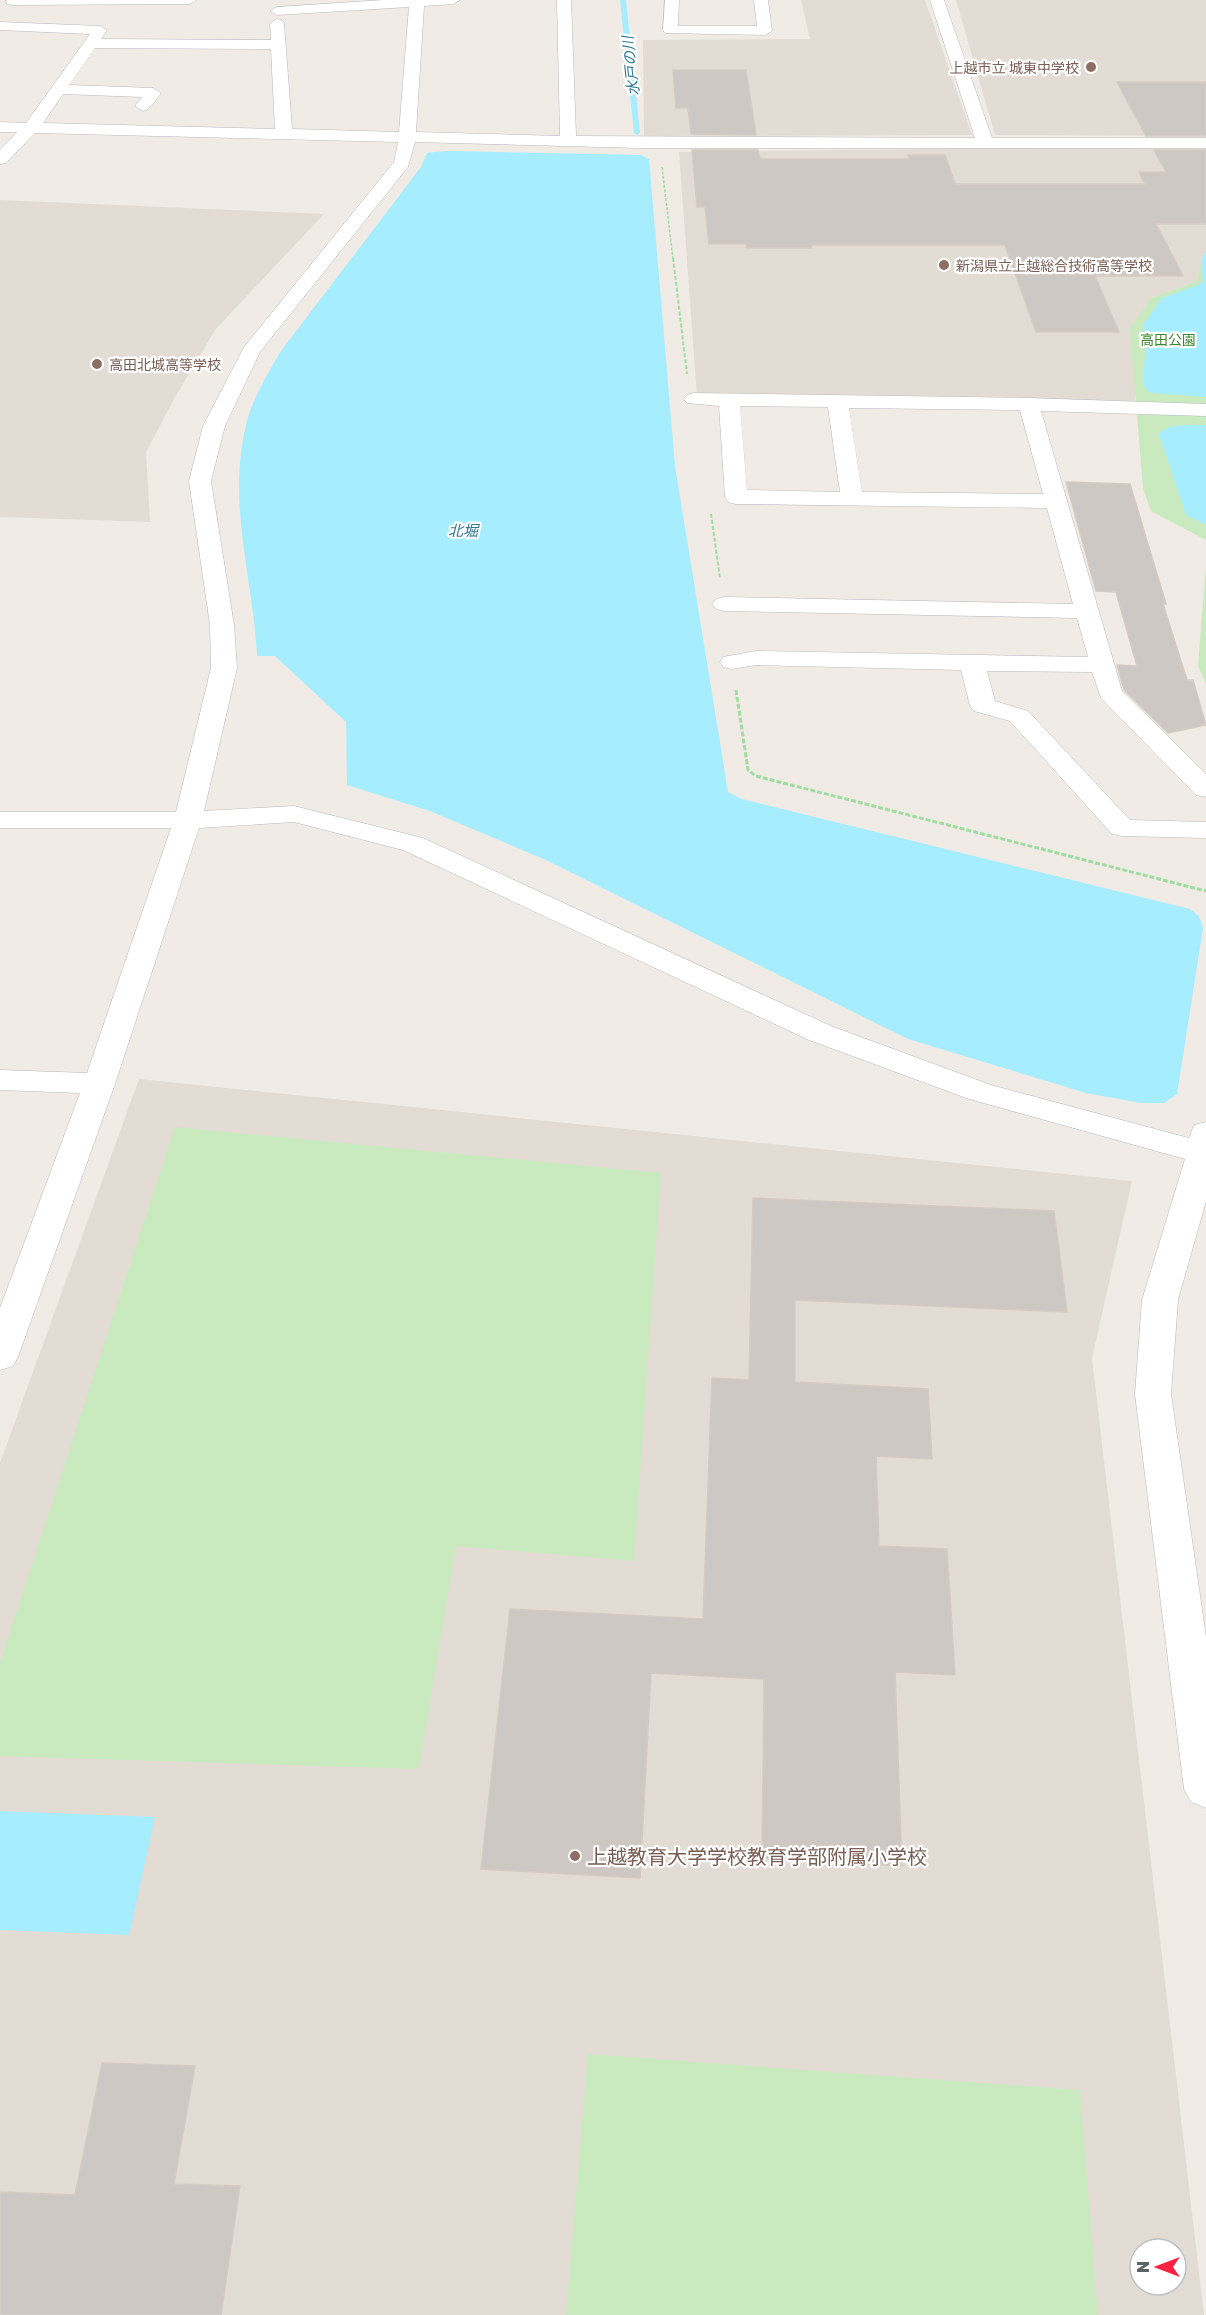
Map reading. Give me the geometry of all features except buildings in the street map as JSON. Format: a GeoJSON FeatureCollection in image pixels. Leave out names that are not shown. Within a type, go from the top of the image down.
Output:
{"type":"FeatureCollection","features":[{"type":"Feature","properties":{"kind":"street"},"geometry":{"type":"LineString","coordinates":[[0,11],[13,0],[190,0]]}},
{"type":"Feature","properties":{"kind":"street"},"geometry":{"type":"LineString","coordinates":[[284,135],[276,5],[453,0]]}},
{"type":"Feature","properties":{"kind":"street"},"geometry":{"type":"LineString","coordinates":[[564,0],[568,141]]}},
{"type":"Feature","properties":{"kind":"street"},"geometry":{"type":"LineString","coordinates":[[672,0],[670,30],[765,32],[761,0]]}},
{"type":"Feature","properties":{"kind":"street"},"geometry":{"type":"LineString","coordinates":[[937,0],[985,143]]}},
{"type":"Feature","properties":{"kind":"street"},"geometry":{"type":"LineString","coordinates":[[0,1357],[99,1084],[188,819],[224,668],[222,625],[200,482],[214,426],[251,351],[402,163],[407,139],[417,1]]}},
{"type":"Feature","properties":{"kind":"street"},"geometry":{"type":"LineString","coordinates":[[0,26],[100,30],[31,128],[0,159]]}},
{"type":"Feature","properties":{"kind":"street"},"geometry":{"type":"LineString","coordinates":[[92,43],[277,45]]}},
{"type":"Feature","properties":{"kind":"street"},"geometry":{"type":"LineString","coordinates":[[59,88],[153,93],[143,106]]}},
{"type":"Feature","properties":{"kind":"street"},"geometry":{"type":"LineString","coordinates":[[0,127],[407,139],[1206,143]]}},
{"type":"Feature","properties":{"kind":"street"},"geometry":{"type":"LineString","coordinates":[[694,399],[1029,404],[1206,410]]}},
{"type":"Feature","properties":{"kind":"street"},"geometry":{"type":"LineString","coordinates":[[729,400],[736,497],[1056,501]]}},
{"type":"Feature","properties":{"kind":"street"},"geometry":{"type":"LineString","coordinates":[[838,401],[852,498]]}},
{"type":"Feature","properties":{"kind":"street"},"geometry":{"type":"LineString","coordinates":[[1029,404],[1110,693],[1206,789]]}},
{"type":"Feature","properties":{"kind":"street"},"geometry":{"type":"LineString","coordinates":[[724,604],[1086,611]]}},
{"type":"Feature","properties":{"kind":"street"},"geometry":{"type":"LineString","coordinates":[[732,662],[756,658],[1101,665]]}},
{"type":"Feature","properties":{"kind":"street"},"geometry":{"type":"LineString","coordinates":[[972,663],[983,706],[1019,716],[1122,828],[1206,830]]}},
{"type":"Feature","properties":{"kind":"street"},"geometry":{"type":"LineString","coordinates":[[0,820],[188,819],[294,814],[413,844],[820,1033],[980,1092],[1205,1146],[1160,1299],[1153,1394],[1206,1789]]}},
{"type":"Feature","properties":{"kind":"street"},"geometry":{"type":"LineString","coordinates":[[0,1080],[99,1084]]}},
{"type":"Feature","properties":{"kind":"path"},"geometry":{"type":"LineString","coordinates":[[661,160],[689,389],[694,399]]}},
{"type":"Feature","properties":{"kind":"path"},"geometry":{"type":"LineString","coordinates":[[711,513],[724,604]]}},
{"type":"Feature","properties":{"kind":"path"},"geometry":{"type":"LineString","coordinates":[[732,662],[748,770],[756,776],[1206,891]]}},
{"type":"Feature","properties":{"kind":"shaded area"},"geometry":{"type":"Polygon","coordinates":[[[801,0],[925,0],[972,135],[644,136],[643,40],[810,39],[801,0]]]}},
{"type":"Feature","properties":{"kind":"shaded area","name":"上越市立 城東中学校"},"geometry":{"type":"Polygon","coordinates":[[[956,0],[1206,0],[1206,136],[995,135],[956,0]]]}},
{"type":"Feature","properties":{"kind":"shaded area","name":"新潟県立上越総合技術高等学校"},"geometry":{"type":"Polygon","coordinates":[[[1003,148],[1206,149],[1206,249],[1196,281],[1151,298],[1134,403],[697,396],[679,152],[1003,148]]]}},
{"type":"Feature","properties":{"kind":"shaded area","name":"高田北城高等学校"},"geometry":{"type":"Polygon","coordinates":[[[0,200],[324,214],[215,330],[174,399],[146,452],[150,522],[0,517],[0,200]]]}},
{"type":"Feature","properties":{"kind":"shaded area","name":"上越教育大学学校教育学部附属小学校"},"geometry":{"type":"Polygon","coordinates":[[[139,1079],[1132,1181],[1092,1358],[1204,2315],[0,2315],[0,1463],[139,1079]]]}},
{"type":"Feature","properties":{"kind":"green space","name":"高田公園"},"geometry":{"type":"Polygon","coordinates":[[[1206,249],[1206,540],[1151,511],[1143,488],[1130,329],[1151,298],[1196,281],[1206,249]]]}},
{"type":"Feature","properties":{"kind":"green space"},"geometry":{"type":"Polygon","coordinates":[[[1206,565],[1206,683],[1198,666],[1206,565]]]}},
{"type":"Feature","properties":{"kind":"green space"},"geometry":{"type":"Polygon","coordinates":[[[175,1127],[661,1173],[634,1561],[456,1546],[419,1769],[0,1756],[0,1663],[175,1127]]]}},
{"type":"Feature","properties":{"kind":"green space"},"geometry":{"type":"Polygon","coordinates":[[[588,2054],[1080,2090],[1098,2315],[566,2315],[588,2054]]]}},
{"type":"Feature","properties":{"kind":"water","name":"北堀"},"geometry":{"type":"Polygon","coordinates":[[[446,151],[641,155],[649,159],[675,466],[728,792],[742,799],[1190,909],[1199,916],[1203,928],[1177,1094],[1164,1103],[1141,1103],[1086,1093],[908,1039],[546,860],[430,811],[347,785],[346,722],[275,656],[257,656],[240,510],[241,451],[253,403],[281,351],[421,167],[427,153],[446,151]]]}},
{"type":"Feature","properties":{"kind":"water"},"geometry":{"type":"Polygon","coordinates":[[[1206,250],[1206,397],[1148,392],[1143,384],[1146,342],[1143,325],[1162,298],[1203,281],[1201,261],[1206,250]]]}},
{"type":"Feature","properties":{"kind":"water"},"geometry":{"type":"Polygon","coordinates":[[[1206,425],[1206,525],[1186,515],[1159,434],[1175,426],[1206,425]]]}},
{"type":"Feature","properties":{"kind":"water"},"geometry":{"type":"Polygon","coordinates":[[[0,1811],[155,1817],[129,1935],[0,1930],[0,1811]]]}},
{"type":"Feature","properties":{"kind":"waterway","name":"水戸の川"},"geometry":{"type":"LineString","coordinates":[[623,0],[637,133]]}},
{"type":"Feature","properties":{"kind":"place","name":"上越市立 城東中学校"},"geometry":{"type":"Point","coordinates":[1091,67]}},
{"type":"Feature","properties":{"kind":"place","name":"新潟県立上越総合技術高等学校"},"geometry":{"type":"Point","coordinates":[944,265]}},
{"type":"Feature","properties":{"kind":"place","name":"高田北城高等学校"},"geometry":{"type":"Point","coordinates":[97,364]}},
{"type":"Feature","properties":{"kind":"place","name":"上越教育大学学校教育学部附属小学校"},"geometry":{"type":"Point","coordinates":[575,1856]}}]}
